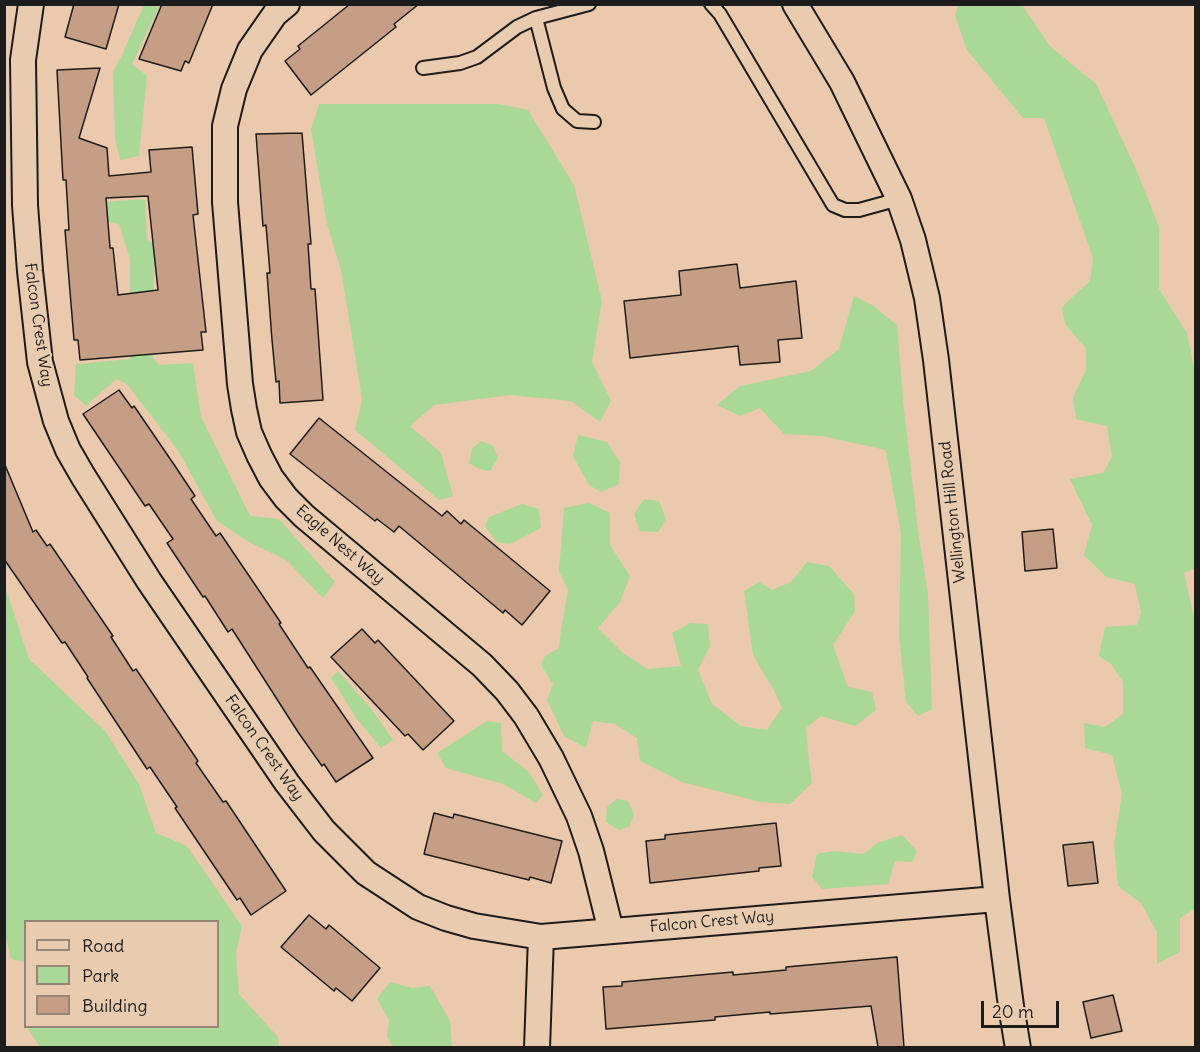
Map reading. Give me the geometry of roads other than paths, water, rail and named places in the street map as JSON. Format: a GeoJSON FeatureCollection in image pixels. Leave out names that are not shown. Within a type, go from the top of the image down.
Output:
{"type":"FeatureCollection","features":[{"type":"Feature","properties":{"kind":"street","name":"Falcon Crest Way"},"geometry":{"type":"LineString","coordinates":[[31,4],[23,60],[25,205],[40,362],[56,421],[68,450],[83,476],[149,581],[287,783],[324,831],[366,873],[418,907],[446,918],[474,926],[542,936],[997,899]]}},
{"type":"Feature","properties":{"kind":"street","name":"Eagle Nest Way"},"geometry":{"type":"LineString","coordinates":[[287,4],[275,14],[250,50],[234,89],[225,126],[227,225],[240,384],[249,432],[271,478],[286,498],[304,516],[482,665],[507,691],[526,716],[551,758],[579,816],[591,851],[611,931]]}},
{"type":"Feature","properties":{"kind":"street","name":"Wellington Hill Road"},"geometry":{"type":"LineString","coordinates":[[795,4],[843,82],[899,199],[913,240],[927,298],[997,899],[1018,1047]]}},
{"type":"Feature","properties":{"kind":"street"},"geometry":{"type":"LineString","coordinates":[[537,1047],[542,936]]}},
{"type":"Feature","properties":{"kind":"lane"},"geometry":{"type":"LineString","coordinates":[[423,68],[460,63],[477,57],[517,27],[536,18],[589,4]]}},
{"type":"Feature","properties":{"kind":"lane"},"geometry":{"type":"LineString","coordinates":[[711,4],[720,14],[833,205],[845,210],[859,210],[899,199]]}},
{"type":"Feature","properties":{"kind":"lane"},"geometry":{"type":"LineString","coordinates":[[536,18],[554,88],[563,109],[577,121],[594,122]]}}]}
